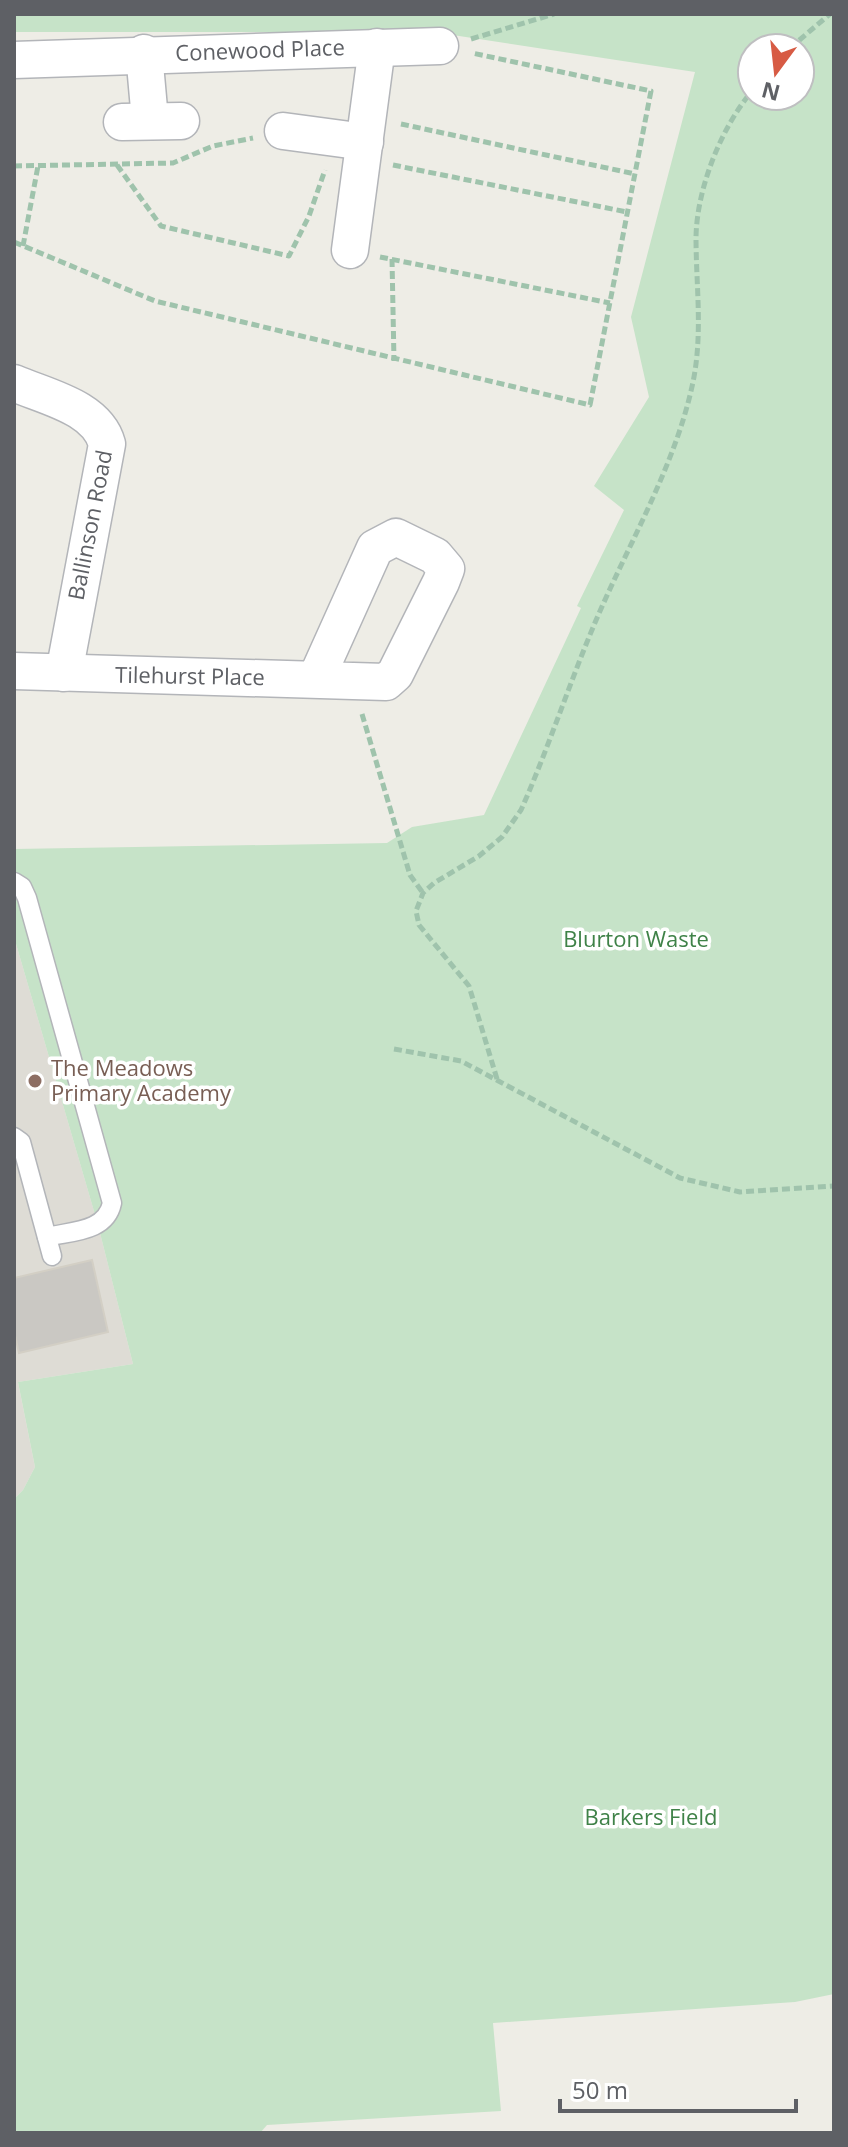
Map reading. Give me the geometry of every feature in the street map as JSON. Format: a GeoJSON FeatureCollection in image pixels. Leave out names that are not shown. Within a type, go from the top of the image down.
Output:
{"type":"FeatureCollection","features":[{"type":"Feature","properties":{"kind":"street","name":"Conewood Place"},"geometry":{"type":"LineString","coordinates":[[14,60],[144,53],[440,46]]}},
{"type":"Feature","properties":{"kind":"street","name":"Conewood Place"},"geometry":{"type":"LineString","coordinates":[[350,250],[358,139],[377,47]]}},
{"type":"Feature","properties":{"kind":"street","name":"Conewood Place"},"geometry":{"type":"LineString","coordinates":[[144,53],[151,121]]}},
{"type":"Feature","properties":{"kind":"street"},"geometry":{"type":"LineString","coordinates":[[283,131],[358,139]]}},
{"type":"Feature","properties":{"kind":"street","name":"Ballinson Road"},"geometry":{"type":"LineString","coordinates":[[14,383],[90,415],[104,431],[107,444],[64,673]]}},
{"type":"Feature","properties":{"kind":"street","name":"Tilehurst Place"},"geometry":{"type":"LineString","coordinates":[[14,671],[316,679],[354,684],[386,682],[395,674],[446,569],[435,556],[396,537],[375,548],[316,679]]}},
{"type":"Feature","properties":{"kind":"lane"},"geometry":{"type":"LineString","coordinates":[[14,882],[22,887],[27,898],[112,1203],[109,1216],[98,1225],[47,1237]]}},
{"type":"Feature","properties":{"kind":"lane"},"geometry":{"type":"LineString","coordinates":[[14,1137],[21,1142],[52,1256]]}},
{"type":"Feature","properties":{"kind":"path"},"geometry":{"type":"LineString","coordinates":[[440,46],[554,14]]}},
{"type":"Feature","properties":{"kind":"path"},"geometry":{"type":"LineString","coordinates":[[809,32],[830,14]]}},
{"type":"Feature","properties":{"kind":"path"},"geometry":{"type":"LineString","coordinates":[[14,242],[155,301],[394,361],[590,405],[651,91],[440,46]]}},
{"type":"Feature","properties":{"kind":"path"},"geometry":{"type":"LineString","coordinates":[[497,1079],[469,986],[419,925],[416,911],[423,893],[502,837],[521,810],[597,619],[673,446],[693,382],[700,322],[696,234],[704,188],[717,150],[740,112]]}},
{"type":"Feature","properties":{"kind":"path"},"geometry":{"type":"LineString","coordinates":[[358,139],[635,174]]}},
{"type":"Feature","properties":{"kind":"path"},"geometry":{"type":"LineString","coordinates":[[117,165],[161,226],[289,256],[309,216],[358,139]]}},
{"type":"Feature","properties":{"kind":"path"},"geometry":{"type":"LineString","coordinates":[[358,139],[627,212]]}},
{"type":"Feature","properties":{"kind":"path"},"geometry":{"type":"LineString","coordinates":[[23,246],[38,166]]}},
{"type":"Feature","properties":{"kind":"path"},"geometry":{"type":"LineString","coordinates":[[350,250],[610,303]]}},
{"type":"Feature","properties":{"kind":"path"},"geometry":{"type":"LineString","coordinates":[[392,259],[394,361]]}},
{"type":"Feature","properties":{"kind":"path"},"geometry":{"type":"LineString","coordinates":[[354,684],[410,875],[423,893]]}},
{"type":"Feature","properties":{"kind":"path"},"geometry":{"type":"LineString","coordinates":[[394,1049],[461,1061],[680,1178],[740,1192],[834,1186]]}},
{"type":"Feature","properties":{"kind":"shaded area","name":"The Meadows Primary Academy"},"geometry":{"type":"Polygon","coordinates":[[[14,937],[98,1225],[133,1364],[18,1382],[35,1467],[23,1490],[14,1499],[14,937]]]}},
{"type":"Feature","properties":{"kind":"green space"},"geometry":{"type":"Polygon","coordinates":[[[14,14],[834,14],[834,1994],[795,2002],[493,2023],[501,2111],[267,2125],[260,2133],[14,2133],[14,1499],[23,1490],[35,1467],[18,1382],[133,1364],[98,1225],[14,937],[14,849],[387,843],[412,827],[484,815],[581,608],[577,606],[624,510],[594,486],[649,397],[631,317],[695,72],[433,32],[14,32],[14,14]]]}},
{"type":"Feature","properties":{"kind":"building"},"geometry":{"type":"Polygon","coordinates":[[[92,1260],[108,1332],[19,1353],[14,1331],[14,1278],[92,1260]]]}},
{"type":"Feature","properties":{"kind":"place","name":"The Meadows Primary Academy"},"geometry":{"type":"Point","coordinates":[35,1081]}},
{"type":"Feature","properties":{"kind":"park label","name":"Blurton Waste"},"geometry":{"type":"Point","coordinates":[636,939]}},
{"type":"Feature","properties":{"kind":"park label","name":"Barkers Field"},"geometry":{"type":"Point","coordinates":[651,1817]}}]}
